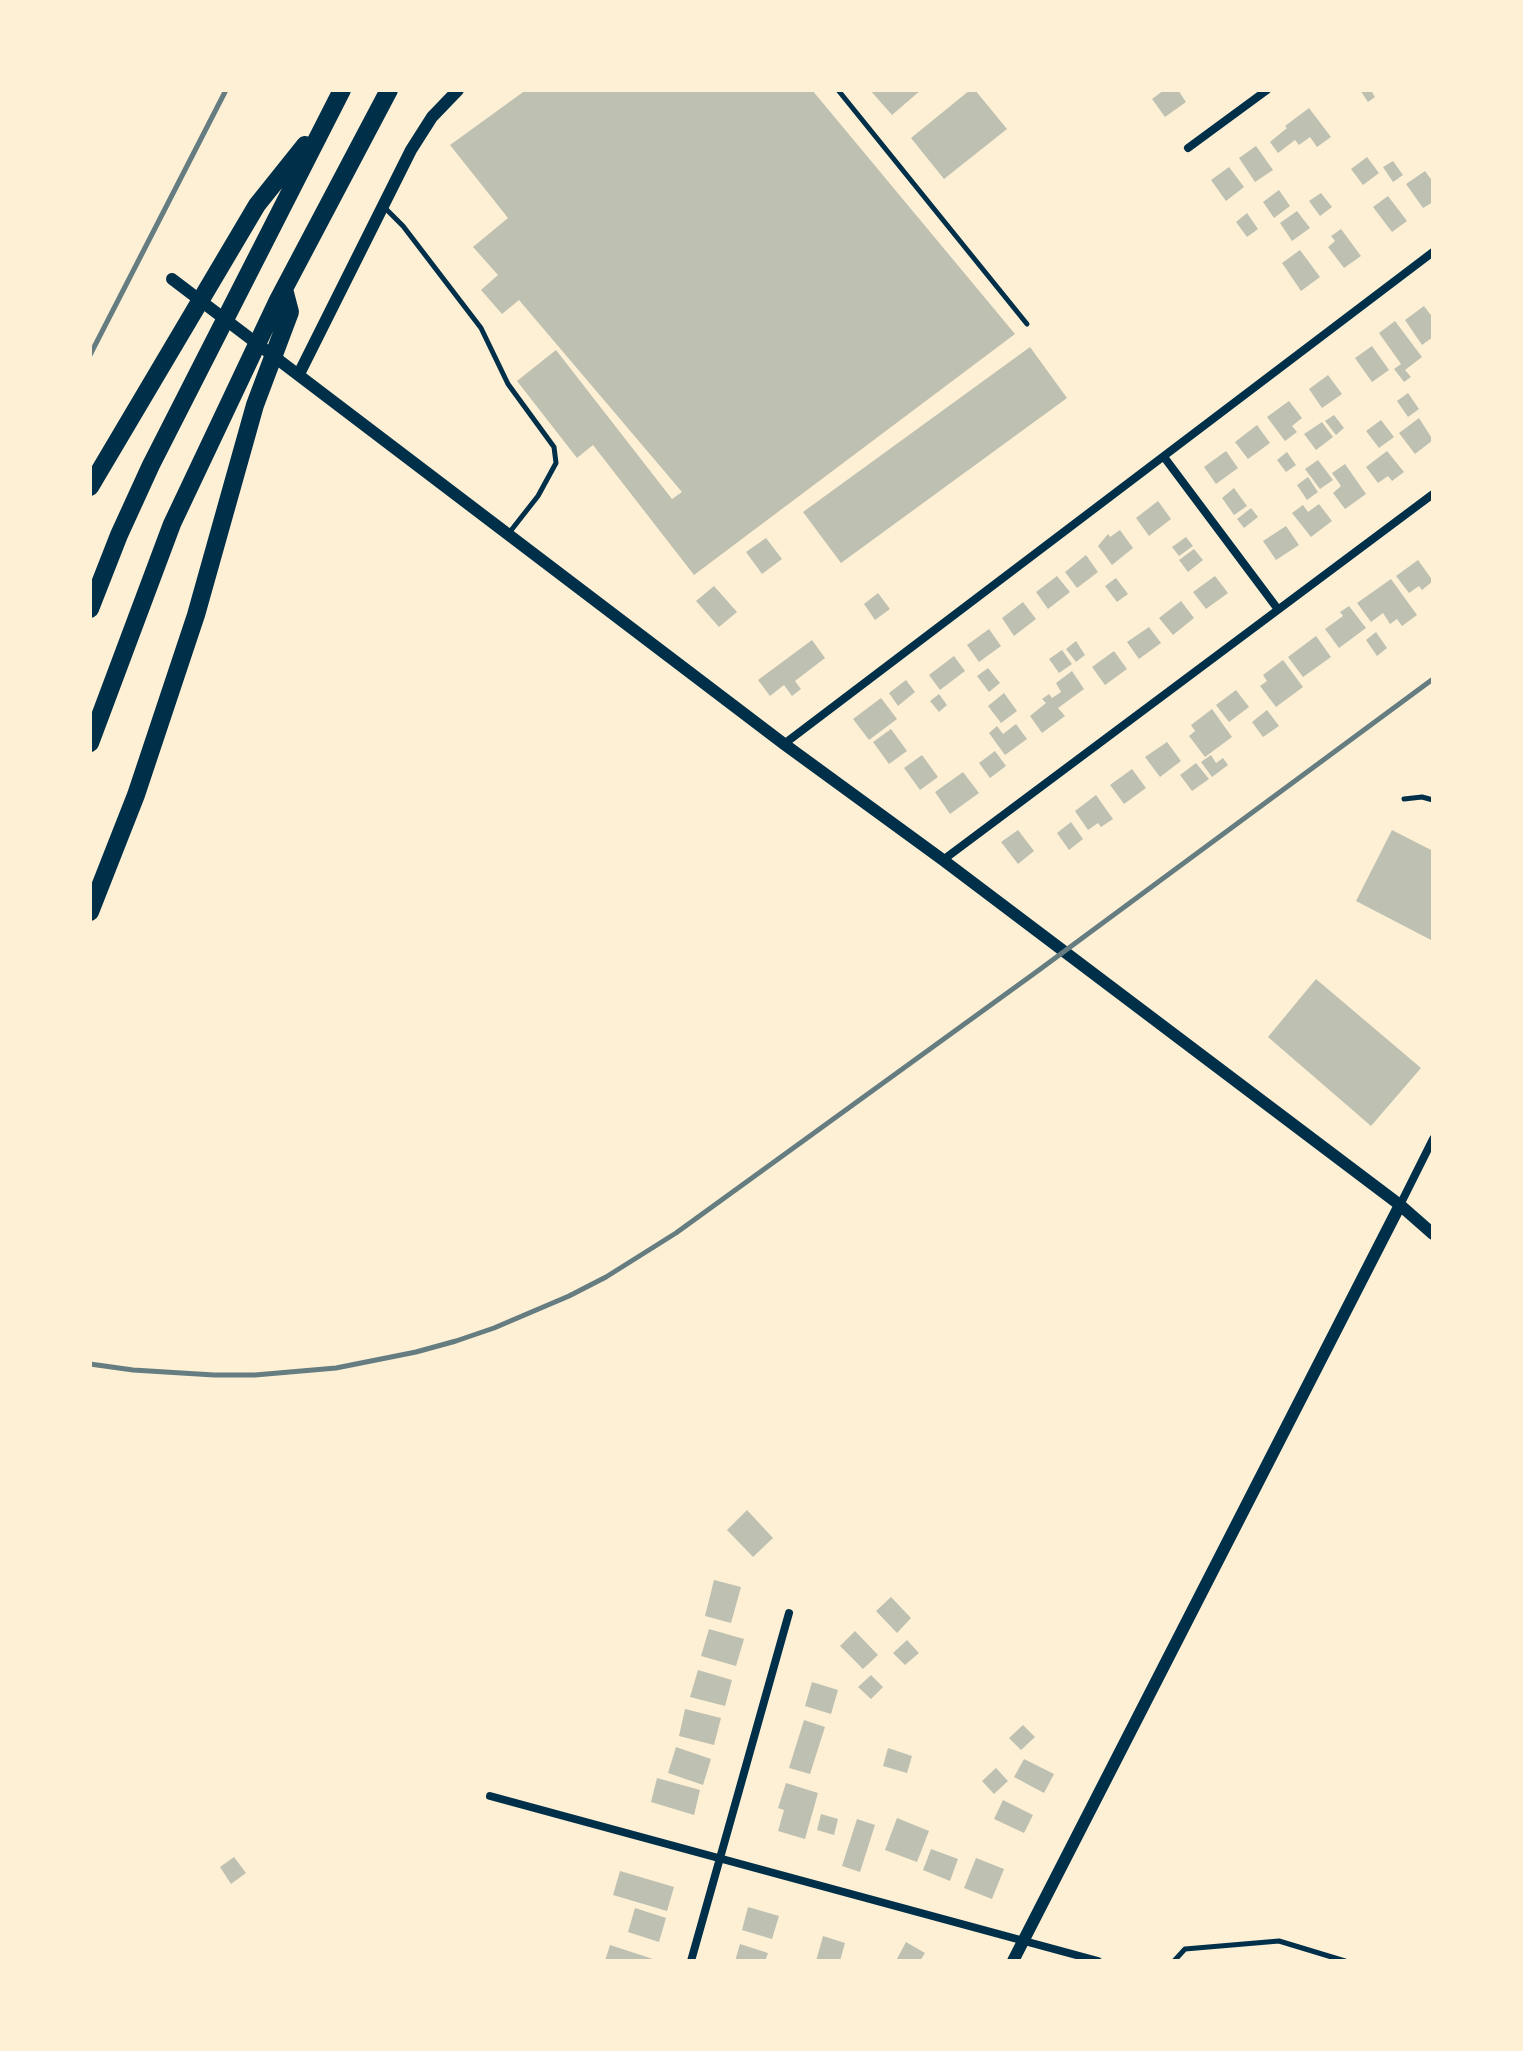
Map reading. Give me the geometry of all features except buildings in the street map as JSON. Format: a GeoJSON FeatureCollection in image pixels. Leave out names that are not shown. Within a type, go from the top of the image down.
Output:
{"type":"FeatureCollection","features":[{"type":"Feature","properties":{"kind":"highway"},"geometry":{"type":"LineString","coordinates":[[90,609],[119,535],[342,90]]}},
{"type":"Feature","properties":{"kind":"highway"},"geometry":{"type":"LineString","coordinates":[[90,743],[172,524],[235,389],[389,90]]}},
{"type":"Feature","properties":{"kind":"highway"},"geometry":{"type":"LineString","coordinates":[[90,487],[257,205],[329,115]]}},
{"type":"Feature","properties":{"kind":"highway"},"geometry":{"type":"LineString","coordinates":[[90,912],[136,795],[176,678],[283,301]]}},
{"type":"Feature","properties":{"kind":"street"},"geometry":{"type":"LineString","coordinates":[[299,374],[411,150],[432,117],[458,90]]}},
{"type":"Feature","properties":{"kind":"street"},"geometry":{"type":"LineString","coordinates":[[1188,148],[1267,90]]}},
{"type":"Feature","properties":{"kind":"street"},"geometry":{"type":"LineString","coordinates":[[784,744],[1433,252]]}},
{"type":"Feature","properties":{"kind":"street"},"geometry":{"type":"LineString","coordinates":[[172,279],[784,744],[1400,1205],[1433,1234]]}},
{"type":"Feature","properties":{"kind":"street"},"geometry":{"type":"LineString","coordinates":[[1164,457],[1277,608]]}},
{"type":"Feature","properties":{"kind":"street"},"geometry":{"type":"LineString","coordinates":[[943,860],[1433,494]]}},
{"type":"Feature","properties":{"kind":"street"},"geometry":{"type":"LineString","coordinates":[[1013,1961],[1433,1139]]}},
{"type":"Feature","properties":{"kind":"street"},"geometry":{"type":"LineString","coordinates":[[691,1961],[789,1613]]}},
{"type":"Feature","properties":{"kind":"street"},"geometry":{"type":"LineString","coordinates":[[490,1796],[1098,1961]]}},
{"type":"Feature","properties":{"kind":"lane"},"geometry":{"type":"LineString","coordinates":[[838,90],[1027,324]]}},
{"type":"Feature","properties":{"kind":"lane"},"geometry":{"type":"LineString","coordinates":[[383,206],[403,226],[481,328],[508,384],[554,447],[556,463],[538,496],[509,534]]}},
{"type":"Feature","properties":{"kind":"lane"},"geometry":{"type":"LineString","coordinates":[[1404,799],[1422,797],[1433,800]]}},
{"type":"Feature","properties":{"kind":"lane"},"geometry":{"type":"LineString","coordinates":[[1174,1961],[1185,1949],[1279,1941],[1345,1961]]}},
{"type":"Feature","properties":{"kind":"railway"},"geometry":{"type":"LineString","coordinates":[[90,355],[226,90]]}},
{"type":"Feature","properties":{"kind":"railway"},"geometry":{"type":"LineString","coordinates":[[90,1364],[214,1375],[336,1368],[456,1341],[569,1296],[676,1233],[1433,679]]}}]}
